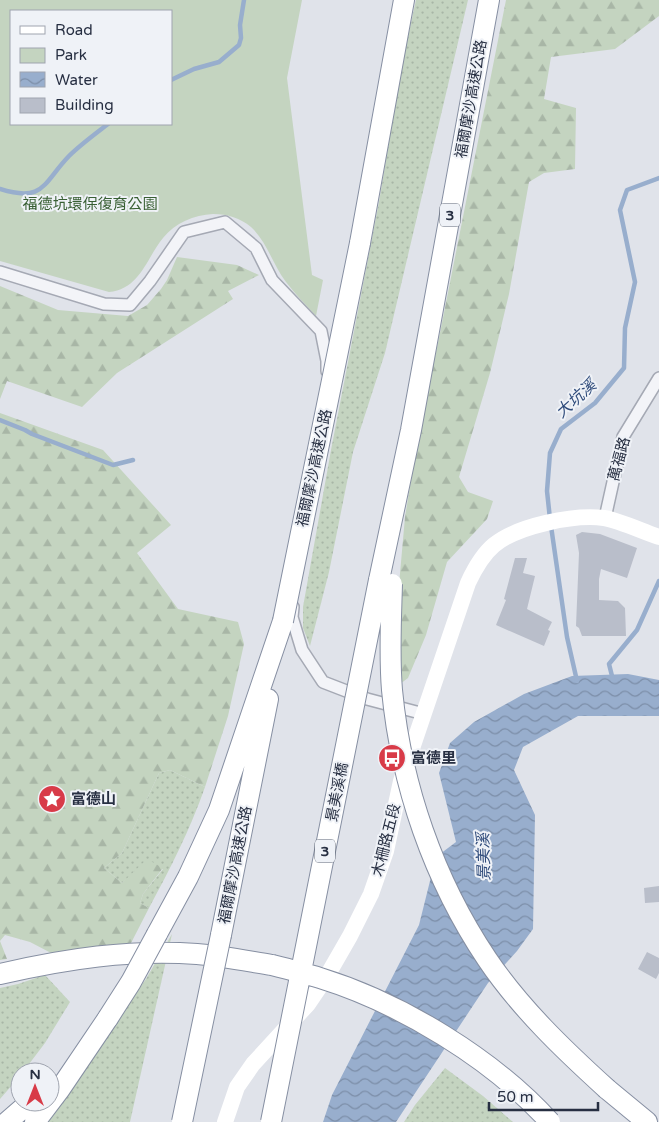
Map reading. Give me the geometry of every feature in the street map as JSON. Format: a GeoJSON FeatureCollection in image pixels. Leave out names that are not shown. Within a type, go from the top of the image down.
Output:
{"type":"FeatureCollection","features":[{"type":"Feature","properties":{"kind":"highway","name":"福爾摩沙高速公路"},"geometry":{"type":"LineString","coordinates":[[182,1122],[360,243],[404,0]]}},
{"type":"Feature","properties":{"kind":"highway","name":"福爾摩沙高速公路"},"geometry":{"type":"LineString","coordinates":[[386,582],[411,430],[489,0]]}},
{"type":"Feature","properties":{"kind":"highway"},"geometry":{"type":"LineString","coordinates":[[386,582],[396,720],[412,797],[446,886],[487,960],[514,994],[558,1044],[608,1090],[647,1122]]}},
{"type":"Feature","properties":{"kind":"highway","name":"景美溪橋"},"geometry":{"type":"LineString","coordinates":[[271,1122],[386,582]]}},
{"type":"Feature","properties":{"kind":"highway"},"geometry":{"type":"LineString","coordinates":[[60,1078],[108,1018],[131,982],[188,877],[220,810],[283,621]]}},
{"type":"Feature","properties":{"kind":"highway"},"geometry":{"type":"LineString","coordinates":[[0,974],[84,958],[126,954],[197,954],[272,965],[320,978],[358,992],[395,1008],[431,1028],[469,1053],[507,1082],[550,1122]]}},
{"type":"Feature","properties":{"kind":"highway"},"geometry":{"type":"LineString","coordinates":[[608,1090],[636,1122]]}},
{"type":"Feature","properties":{"kind":"highway"},"geometry":{"type":"LineString","coordinates":[[8,1122],[19,1112]]}},
{"type":"Feature","properties":{"kind":"main road","name":"木柵路五段"},"geometry":{"type":"LineString","coordinates":[[225,1122],[237,1087],[253,1064],[308,1004],[328,976],[370,894],[382,867],[401,781],[468,583],[482,558],[504,538],[531,527],[563,519],[605,518]]}},
{"type":"Feature","properties":{"kind":"main road"},"geometry":{"type":"LineString","coordinates":[[605,518],[659,537]]}},
{"type":"Feature","properties":{"kind":"street"},"geometry":{"type":"LineString","coordinates":[[0,272],[104,304],[130,305],[150,281],[184,232],[225,222],[256,248],[272,280],[321,331],[328,361],[326,415],[292,618],[302,650],[323,682],[368,699],[424,714]]}},
{"type":"Feature","properties":{"kind":"street","name":"萬福路"},"geometry":{"type":"LineString","coordinates":[[605,518],[623,437],[659,378]]}},
{"type":"Feature","properties":{"kind":"green space","name":"福德坑環保復育公園"},"geometry":{"type":"Polygon","coordinates":[[[0,0],[302,0],[287,78],[312,275],[323,280],[316,316],[286,282],[257,233],[243,221],[224,215],[199,216],[173,228],[157,246],[135,279],[120,290],[109,292],[0,261],[0,0]]]}},
{"type":"Feature","properties":{"kind":"green space"},"geometry":{"type":"Polygon","coordinates":[[[416,0],[468,0],[385,353],[353,452],[329,572],[310,646],[303,628],[303,607],[379,202],[401,69],[416,0]]]}},
{"type":"Feature","properties":{"kind":"green space"},"geometry":{"type":"Polygon","coordinates":[[[506,0],[659,0],[659,16],[615,49],[551,57],[544,99],[576,108],[575,169],[544,173],[529,182],[509,294],[490,373],[459,477],[468,492],[493,501],[487,519],[447,562],[426,635],[408,678],[400,684],[398,596],[405,517],[421,419],[438,343],[506,0]]]}},
{"type":"Feature","properties":{"kind":"green space"},"geometry":{"type":"Polygon","coordinates":[[[177,257],[237,265],[259,275],[228,291],[233,299],[117,373],[82,407],[7,381],[0,399],[0,286],[58,310],[128,316],[147,305],[161,289],[177,257]]]}},
{"type":"Feature","properties":{"kind":"green space"},"geometry":{"type":"Polygon","coordinates":[[[0,413],[103,450],[171,525],[137,553],[178,609],[238,622],[244,644],[228,716],[205,787],[170,770],[159,773],[122,853],[104,868],[122,883],[147,859],[163,868],[143,894],[140,903],[149,908],[130,945],[53,954],[30,942],[5,935],[0,941],[0,413]]]}},
{"type":"Feature","properties":{"kind":"green space"},"geometry":{"type":"Polygon","coordinates":[[[170,770],[205,787],[193,819],[149,908],[140,903],[143,894],[163,869],[132,875],[122,883],[104,868],[122,853],[159,773],[170,770]]]}},
{"type":"Feature","properties":{"kind":"green space"},"geometry":{"type":"Polygon","coordinates":[[[172,934],[130,1122],[44,1122],[51,1112],[60,1112],[60,1100],[146,979],[172,934]]]}},
{"type":"Feature","properties":{"kind":"green space"},"geometry":{"type":"Polygon","coordinates":[[[0,941],[7,959],[0,960],[0,941]]]}},
{"type":"Feature","properties":{"kind":"green space"},"geometry":{"type":"Polygon","coordinates":[[[45,975],[70,1002],[45,1043],[31,1062],[10,1062],[10,1088],[0,1099],[0,988],[45,975]]]}},
{"type":"Feature","properties":{"kind":"green space"},"geometry":{"type":"Polygon","coordinates":[[[445,1068],[483,1096],[513,1122],[404,1122],[415,1105],[445,1068]]]}},
{"type":"Feature","properties":{"kind":"water","name":"景美溪"},"geometry":{"type":"Polygon","coordinates":[[[628,674],[659,680],[659,716],[578,716],[523,747],[514,770],[535,815],[533,929],[517,951],[488,983],[396,1122],[323,1122],[332,1095],[419,925],[436,857],[456,842],[439,773],[450,743],[474,722],[524,694],[572,676],[628,674]]]}},
{"type":"Feature","properties":{"kind":"building"},"geometry":{"type":"Polygon","coordinates":[[[582,532],[600,534],[637,548],[627,578],[601,569],[599,579],[599,600],[618,601],[625,608],[626,636],[582,636],[579,628],[576,626],[579,553],[576,535],[582,532]]]}},
{"type":"Feature","properties":{"kind":"building"},"geometry":{"type":"Polygon","coordinates":[[[515,558],[527,558],[523,573],[535,576],[527,609],[552,622],[544,646],[496,625],[506,600],[504,599],[515,558]]]}},
{"type":"Feature","properties":{"kind":"building"},"geometry":{"type":"Polygon","coordinates":[[[659,886],[659,902],[645,903],[644,888],[659,886]]]}},
{"type":"Feature","properties":{"kind":"building"},"geometry":{"type":"Polygon","coordinates":[[[647,952],[659,958],[659,973],[656,979],[638,969],[647,952]]]}},
{"type":"Feature","properties":{"kind":"waterway"},"geometry":{"type":"LineString","coordinates":[[172,80],[194,69],[219,62],[239,45],[244,0]]}},
{"type":"Feature","properties":{"kind":"waterway"},"geometry":{"type":"LineString","coordinates":[[0,189],[26,194],[41,188],[73,152],[107,125]]}},
{"type":"Feature","properties":{"kind":"waterway","name":"大坑溪"},"geometry":{"type":"LineString","coordinates":[[550,519],[547,491],[550,453],[561,429],[595,403],[624,368],[625,328],[635,282],[620,210],[627,190],[659,178]]}},
{"type":"Feature","properties":{"kind":"waterway"},"geometry":{"type":"LineString","coordinates":[[0,420],[113,465],[133,460]]}},
{"type":"Feature","properties":{"kind":"waterway","name":"大坑溪"},"geometry":{"type":"LineString","coordinates":[[551,526],[567,637],[577,681]]}},
{"type":"Feature","properties":{"kind":"waterway"},"geometry":{"type":"LineString","coordinates":[[613,680],[609,664],[637,630],[659,581]]}},
{"type":"Feature","properties":{"kind":"place","name":"富德里"},"geometry":{"type":"Point","coordinates":[392,758]}},
{"type":"Feature","properties":{"kind":"place","name":"富德山"},"geometry":{"type":"Point","coordinates":[52,799]}}]}
